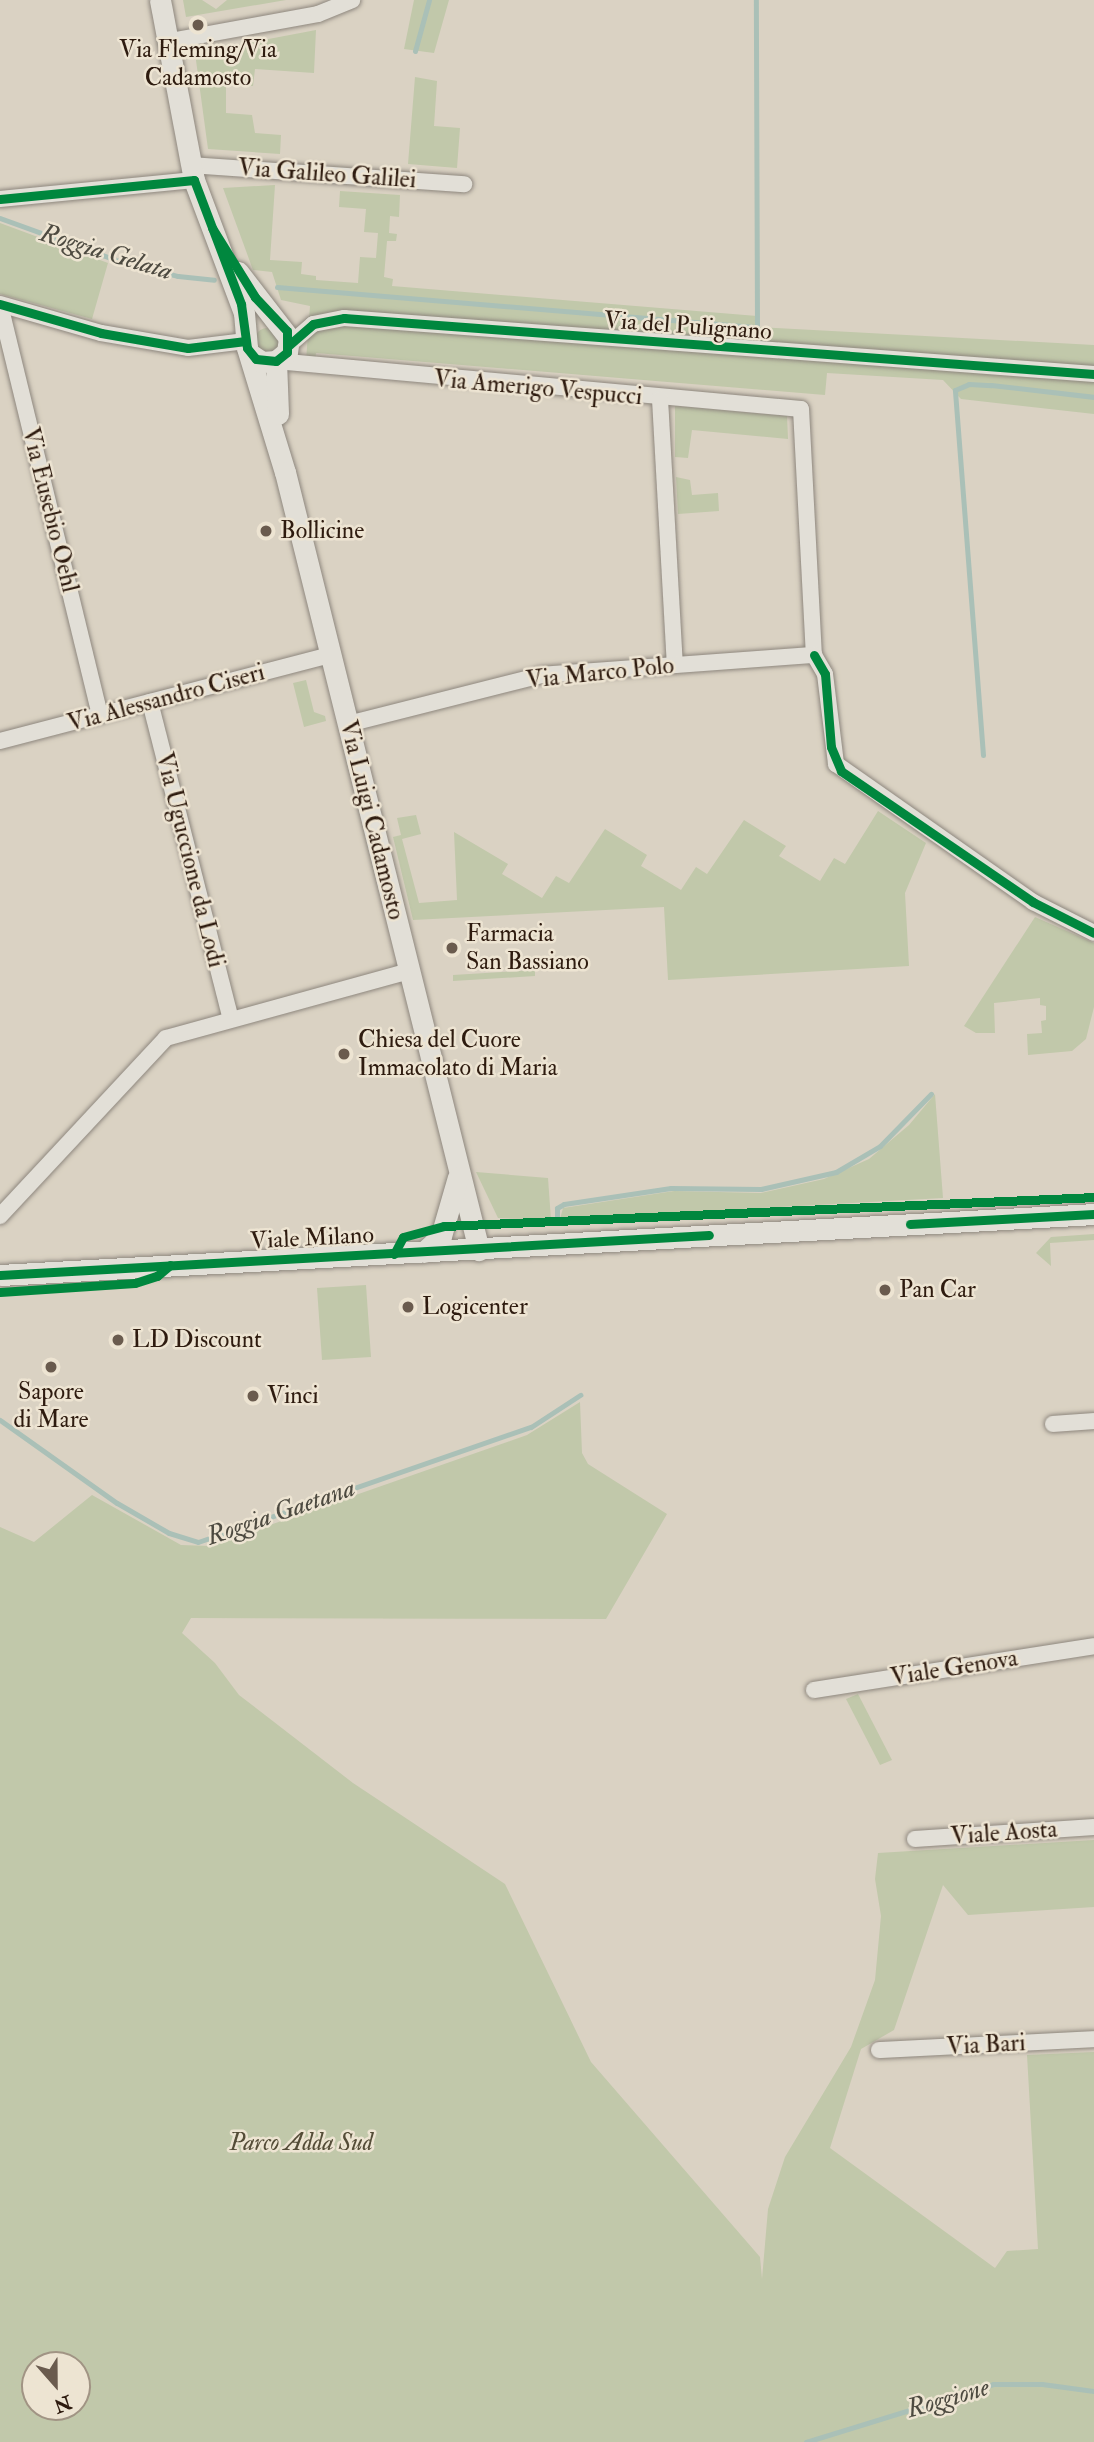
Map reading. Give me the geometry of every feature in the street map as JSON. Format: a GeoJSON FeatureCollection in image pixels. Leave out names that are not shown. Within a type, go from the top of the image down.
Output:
{"type":"FeatureCollection","features":[{"type":"Feature","properties":{"kind":"street"},"geometry":{"type":"LineString","coordinates":[[160,0],[170,41],[192,173],[212,228],[255,297],[287,331],[282,353],[262,362],[248,343]]}},
{"type":"Feature","properties":{"kind":"street"},"geometry":{"type":"LineString","coordinates":[[170,41],[318,15],[352,0]]}},
{"type":"Feature","properties":{"kind":"street","name":"Via Galileo Galilei"},"geometry":{"type":"LineString","coordinates":[[0,199],[192,173],[464,184]]}},
{"type":"Feature","properties":{"kind":"street","name":"Via Luigi Cadamosto"},"geometry":{"type":"LineString","coordinates":[[212,228],[241,304],[248,343],[285,471],[479,1250]]}},
{"type":"Feature","properties":{"kind":"street"},"geometry":{"type":"LineString","coordinates":[[0,305],[101,333],[188,348],[248,343]]}},
{"type":"Feature","properties":{"kind":"street","name":"Via Eusebio Oehl"},"geometry":{"type":"LineString","coordinates":[[0,305],[100,715]]}},
{"type":"Feature","properties":{"kind":"street","name":"Via del Pulignano"},"geometry":{"type":"LineString","coordinates":[[282,353],[313,324],[344,318],[1094,374]]}},
{"type":"Feature","properties":{"kind":"street"},"geometry":{"type":"LineString","coordinates":[[248,343],[262,319],[277,321]]}},
{"type":"Feature","properties":{"kind":"street","name":"Via Luigi Cadamosto"},"geometry":{"type":"LineString","coordinates":[[282,353],[274,387],[285,471]]}},
{"type":"Feature","properties":{"kind":"street","name":"Via Amerigo Vespucci"},"geometry":{"type":"LineString","coordinates":[[282,353],[660,399],[801,409],[814,655]]}},
{"type":"Feature","properties":{"kind":"street"},"geometry":{"type":"LineString","coordinates":[[660,399],[675,665]]}},
{"type":"Feature","properties":{"kind":"street","name":"Via Alessandro Ciseri"},"geometry":{"type":"LineString","coordinates":[[0,741],[331,655]]}},
{"type":"Feature","properties":{"kind":"street"},"geometry":{"type":"LineString","coordinates":[[814,655],[825,674],[831,747],[841,771],[1033,902],[1094,933]]}},
{"type":"Feature","properties":{"kind":"street","name":"Via Marco Polo"},"geometry":{"type":"LineString","coordinates":[[348,724],[541,675],[814,655]]}},
{"type":"Feature","properties":{"kind":"street","name":"Via Uguccione da Lodi"},"geometry":{"type":"LineString","coordinates":[[150,702],[230,1017]]}},
{"type":"Feature","properties":{"kind":"street"},"geometry":{"type":"LineString","coordinates":[[0,1216],[157,1045],[184,1030],[409,971]]}},
{"type":"Feature","properties":{"kind":"street","name":"Via Luigi Cadamosto"},"geometry":{"type":"LineString","coordinates":[[424,1252],[441,1236],[458,1168]]}},
{"type":"Feature","properties":{"kind":"street","name":"Viale Milano"},"geometry":{"type":"LineString","coordinates":[[0,1275],[1094,1214]]}},
{"type":"Feature","properties":{"kind":"street"},"geometry":{"type":"LineString","coordinates":[[1053,1424],[1094,1421]]}},
{"type":"Feature","properties":{"kind":"street","name":"Viale Genova"},"geometry":{"type":"LineString","coordinates":[[814,1690],[1094,1646]]}},
{"type":"Feature","properties":{"kind":"street","name":"Viale Aosta"},"geometry":{"type":"LineString","coordinates":[[915,1839],[1094,1827]]}},
{"type":"Feature","properties":{"kind":"street","name":"Via Bari"},"geometry":{"type":"LineString","coordinates":[[878,2050],[1094,2039]]}},
{"type":"Feature","properties":{"kind":"green space"},"geometry":{"type":"Polygon","coordinates":[[[183,0],[202,0],[216,9],[227,0],[286,0],[186,17],[183,0]]]}},
{"type":"Feature","properties":{"kind":"green space"},"geometry":{"type":"Polygon","coordinates":[[[414,0],[449,0],[434,53],[404,49],[414,0]]]}},
{"type":"Feature","properties":{"kind":"green space"},"geometry":{"type":"Polygon","coordinates":[[[316,30],[314,73],[255,69],[253,86],[226,85],[226,113],[252,115],[255,133],[281,135],[280,154],[208,149],[195,53],[316,30]]]}},
{"type":"Feature","properties":{"kind":"green space"},"geometry":{"type":"Polygon","coordinates":[[[415,77],[437,81],[434,126],[460,128],[457,168],[408,164],[415,77]]]}},
{"type":"Feature","properties":{"kind":"green space"},"geometry":{"type":"Polygon","coordinates":[[[275,185],[270,260],[302,262],[301,274],[316,276],[316,280],[358,283],[360,257],[376,258],[378,233],[364,232],[366,209],[339,207],[340,191],[400,195],[399,217],[390,216],[389,233],[397,234],[396,241],[387,241],[384,277],[393,279],[392,286],[757,316],[758,327],[1094,345],[1094,414],[961,399],[943,380],[827,373],[825,395],[316,353],[315,361],[306,361],[310,306],[281,300],[272,272],[253,270],[223,188],[275,185]]]}},
{"type":"Feature","properties":{"kind":"green space"},"geometry":{"type":"Polygon","coordinates":[[[0,223],[108,263],[92,319],[0,294],[0,223]]]}},
{"type":"Feature","properties":{"kind":"green space"},"geometry":{"type":"Polygon","coordinates":[[[267,328],[278,335],[279,340],[272,351],[267,352],[256,345],[255,340],[262,329],[267,328]]]}},
{"type":"Feature","properties":{"kind":"green space"},"geometry":{"type":"Polygon","coordinates":[[[675,406],[787,416],[788,439],[692,430],[688,458],[675,457],[675,406]]]}},
{"type":"Feature","properties":{"kind":"green space"},"geometry":{"type":"Polygon","coordinates":[[[676,477],[690,480],[692,495],[718,493],[719,511],[678,514],[676,477]]]}},
{"type":"Feature","properties":{"kind":"green space"},"geometry":{"type":"Polygon","coordinates":[[[306,680],[314,712],[325,716],[326,721],[304,727],[293,683],[306,680]]]}},
{"type":"Feature","properties":{"kind":"green space"},"geometry":{"type":"Polygon","coordinates":[[[878,811],[926,843],[905,893],[909,966],[668,980],[664,907],[413,920],[393,837],[401,835],[397,818],[416,815],[421,834],[402,839],[419,903],[457,900],[454,832],[508,864],[502,874],[542,898],[556,876],[569,883],[605,829],[647,855],[641,866],[681,890],[696,867],[707,874],[744,820],[786,846],[779,856],[820,881],[834,858],[845,864],[878,811]]]}},
{"type":"Feature","properties":{"kind":"green space"},"geometry":{"type":"Polygon","coordinates":[[[1035,917],[1094,943],[1094,1007],[1086,1039],[1072,1051],[1028,1055],[1027,1034],[1042,1033],[1041,1021],[1046,1020],[1046,1006],[1040,1005],[1040,998],[994,1003],[995,1033],[976,1033],[964,1026],[1035,917]]]}},
{"type":"Feature","properties":{"kind":"green space"},"geometry":{"type":"Polygon","coordinates":[[[535,970],[535,976],[453,981],[453,975],[535,970]]]}},
{"type":"Feature","properties":{"kind":"green space"},"geometry":{"type":"Polygon","coordinates":[[[935,1094],[943,1198],[560,1219],[563,1208],[674,1191],[761,1193],[824,1179],[869,1159],[909,1125],[935,1094]]]}},
{"type":"Feature","properties":{"kind":"green space"},"geometry":{"type":"Polygon","coordinates":[[[476,1172],[548,1178],[551,1220],[498,1218],[476,1172]]]}},
{"type":"Feature","properties":{"kind":"green space"},"geometry":{"type":"Polygon","coordinates":[[[1094,1234],[1094,1240],[1050,1243],[1051,1266],[1036,1253],[1051,1237],[1094,1234]]]}},
{"type":"Feature","properties":{"kind":"green space"},"geometry":{"type":"Polygon","coordinates":[[[366,1285],[371,1357],[322,1360],[317,1288],[366,1285]]]}},
{"type":"Feature","properties":{"kind":"green space","name":"Parco Adda Sud"},"geometry":{"type":"Polygon","coordinates":[[[580,1402],[582,1453],[588,1464],[667,1514],[606,1619],[191,1618],[182,1633],[215,1663],[239,1695],[353,1783],[505,1884],[591,2062],[760,2257],[762,2279],[768,2209],[785,2157],[851,2047],[875,1980],[881,1916],[875,1879],[878,1853],[1094,1840],[1094,1907],[968,1915],[943,1885],[894,2030],[861,2049],[830,2148],[995,2268],[1007,2251],[1038,2249],[1027,2055],[1094,2052],[1094,2442],[0,2442],[0,1527],[34,1542],[92,1495],[181,1545],[210,1546],[527,1435],[580,1402]]]}},
{"type":"Feature","properties":{"kind":"green space"},"geometry":{"type":"Polygon","coordinates":[[[858,1694],[892,1760],[880,1765],[846,1699],[858,1694]]]}},
{"type":"Feature","properties":{"kind":"waterway"},"geometry":{"type":"LineString","coordinates":[[415,51],[429,0]]}},
{"type":"Feature","properties":{"kind":"waterway"},"geometry":{"type":"LineString","coordinates":[[277,287],[757,327],[756,0]]}},
{"type":"Feature","properties":{"kind":"waterway","name":"Roggia Gelata"},"geometry":{"type":"LineString","coordinates":[[0,218],[119,261],[178,276],[214,280]]}},
{"type":"Feature","properties":{"kind":"waterway"},"geometry":{"type":"LineString","coordinates":[[983,755],[955,390],[969,384],[991,385],[1094,397]]}},
{"type":"Feature","properties":{"kind":"waterway","name":"Roggia Gaetana"},"geometry":{"type":"LineString","coordinates":[[557,1220],[557,1208],[564,1204],[671,1188],[761,1189],[836,1172],[880,1146],[931,1094]]}},
{"type":"Feature","properties":{"kind":"waterway","name":"Roggia Gaetana"},"geometry":{"type":"LineString","coordinates":[[0,1420],[117,1503],[169,1533],[198,1542],[531,1427],[580,1395]]}},
{"type":"Feature","properties":{"kind":"waterway","name":"Roggione"},"geometry":{"type":"LineString","coordinates":[[806,2442],[993,2384],[1042,2384],[1094,2391]]}},
{"type":"Feature","properties":{"kind":"cycle path"},"geometry":{"type":"LineString","coordinates":[[0,199],[194,180],[241,304],[247,348],[256,359],[276,361],[287,352],[287,331],[255,297],[212,228]]}},
{"type":"Feature","properties":{"kind":"cycle path"},"geometry":{"type":"LineString","coordinates":[[0,304],[101,333],[188,348],[246,341]]}},
{"type":"Feature","properties":{"kind":"cycle path"},"geometry":{"type":"LineString","coordinates":[[289,345],[313,324],[344,318],[1094,374]]}},
{"type":"Feature","properties":{"kind":"cycle path"},"geometry":{"type":"LineString","coordinates":[[814,655],[825,674],[831,747],[841,771],[1033,902],[1094,933]]}},
{"type":"Feature","properties":{"kind":"cycle path"},"geometry":{"type":"LineString","coordinates":[[394,1254],[403,1237],[444,1226],[1094,1197]]}},
{"type":"Feature","properties":{"kind":"cycle path"},"geometry":{"type":"LineString","coordinates":[[910,1224],[1094,1214]]}},
{"type":"Feature","properties":{"kind":"cycle path"},"geometry":{"type":"LineString","coordinates":[[0,1275],[709,1235]]}},
{"type":"Feature","properties":{"kind":"cycle path"},"geometry":{"type":"LineString","coordinates":[[0,1292],[135,1283],[157,1276],[170,1265]]}},
{"type":"Feature","properties":{"kind":"place","name":"Via Fleming/Via Cadamosto"},"geometry":{"type":"Point","coordinates":[198,25]}},
{"type":"Feature","properties":{"kind":"place","name":"Bollicine"},"geometry":{"type":"Point","coordinates":[266,531]}},
{"type":"Feature","properties":{"kind":"place","name":"Farmacia San Bassiano"},"geometry":{"type":"Point","coordinates":[452,948]}},
{"type":"Feature","properties":{"kind":"place","name":"Chiesa del Cuore Immacolato di Maria"},"geometry":{"type":"Point","coordinates":[344,1054]}},
{"type":"Feature","properties":{"kind":"place","name":"Pan Car"},"geometry":{"type":"Point","coordinates":[885,1290]}},
{"type":"Feature","properties":{"kind":"place","name":"Logicenter"},"geometry":{"type":"Point","coordinates":[408,1307]}},
{"type":"Feature","properties":{"kind":"place","name":"LD Discount"},"geometry":{"type":"Point","coordinates":[118,1340]}},
{"type":"Feature","properties":{"kind":"place","name":"Sapore di Mare"},"geometry":{"type":"Point","coordinates":[51,1367]}},
{"type":"Feature","properties":{"kind":"place","name":"Vinci"},"geometry":{"type":"Point","coordinates":[253,1396]}}]}
